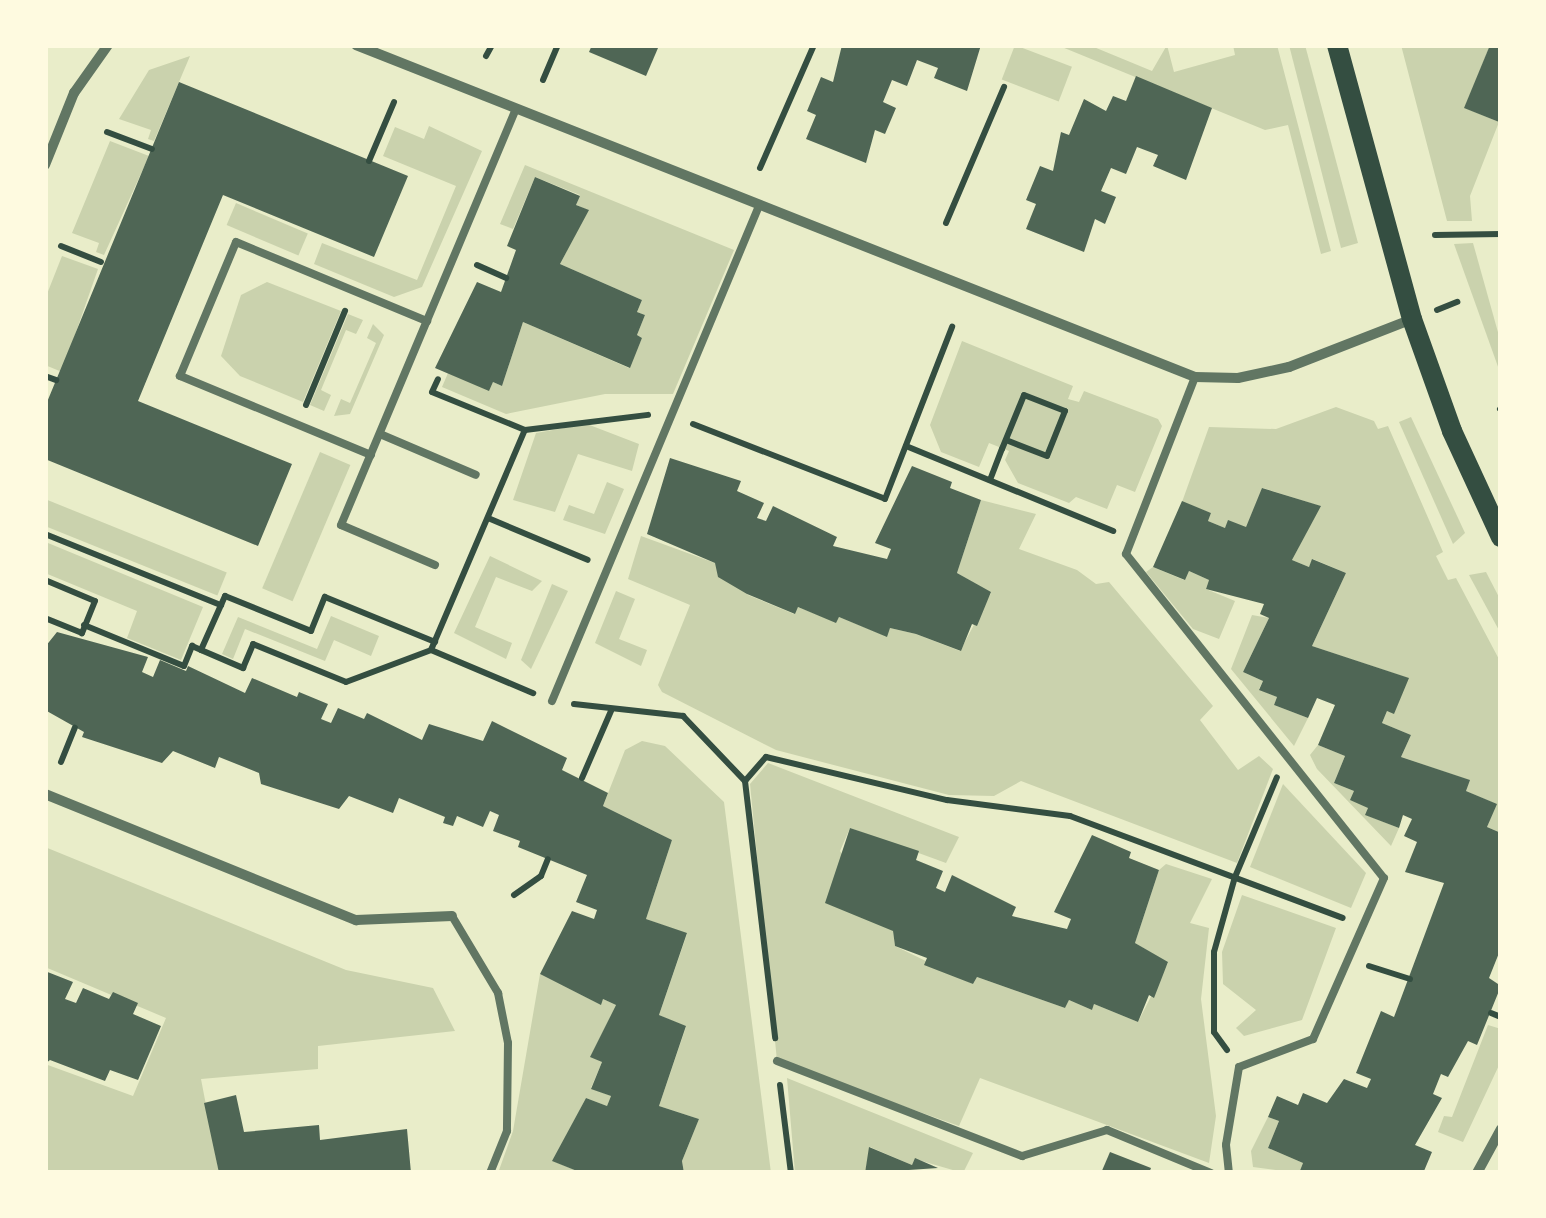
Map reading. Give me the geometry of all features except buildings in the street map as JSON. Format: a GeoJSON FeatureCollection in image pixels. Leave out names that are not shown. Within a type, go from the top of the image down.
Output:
{"type":"FeatureCollection","features":[{"type":"Feature","properties":{"kind":"main road"},"geometry":{"type":"LineString","coordinates":[[1337,45],[1412,319],[1452,432],[1501,537]]}},
{"type":"Feature","properties":{"kind":"street"},"geometry":{"type":"LineString","coordinates":[[45,164],[74,93],[108,45]]}},
{"type":"Feature","properties":{"kind":"street"},"geometry":{"type":"LineString","coordinates":[[356,45],[1195,377],[1238,378],[1289,367],[1412,319]]}},
{"type":"Feature","properties":{"kind":"street"},"geometry":{"type":"LineString","coordinates":[[45,794],[356,920],[452,916]]}},
{"type":"Feature","properties":{"kind":"street"},"geometry":{"type":"LineString","coordinates":[[1478,1173],[1501,1129]]}},
{"type":"Feature","properties":{"kind":"lane"},"geometry":{"type":"LineString","coordinates":[[434,566],[342,526],[516,108]]}},
{"type":"Feature","properties":{"kind":"lane"},"geometry":{"type":"LineString","coordinates":[[552,700],[759,206]]}},
{"type":"Feature","properties":{"kind":"lane"},"geometry":{"type":"LineString","coordinates":[[370,455],[180,376],[236,242],[427,321]]}},
{"type":"Feature","properties":{"kind":"lane"},"geometry":{"type":"LineString","coordinates":[[1195,377],[1126,554],[1288,752],[1384,878],[1313,1039],[1239,1067],[1226,1145],[1229,1173]]}},
{"type":"Feature","properties":{"kind":"lane"},"geometry":{"type":"LineString","coordinates":[[380,434],[476,474]]}},
{"type":"Feature","properties":{"kind":"lane"},"geometry":{"type":"LineString","coordinates":[[452,916],[498,993],[508,1043],[506,1131],[490,1173]]}},
{"type":"Feature","properties":{"kind":"lane"},"geometry":{"type":"LineString","coordinates":[[778,1060],[1022,1156],[1106,1130],[1212,1173]]}},
{"type":"Feature","properties":{"kind":"path"},"geometry":{"type":"LineString","coordinates":[[486,56],[492,45]]}},
{"type":"Feature","properties":{"kind":"path"},"geometry":{"type":"LineString","coordinates":[[544,80],[558,45]]}},
{"type":"Feature","properties":{"kind":"path"},"geometry":{"type":"LineString","coordinates":[[760,168],[814,45]]}},
{"type":"Feature","properties":{"kind":"path"},"geometry":{"type":"LineString","coordinates":[[946,223],[1004,87]]}},
{"type":"Feature","properties":{"kind":"path"},"geometry":{"type":"LineString","coordinates":[[369,160],[394,102]]}},
{"type":"Feature","properties":{"kind":"path"},"geometry":{"type":"LineString","coordinates":[[107,132],[152,149]]}},
{"type":"Feature","properties":{"kind":"path"},"geometry":{"type":"LineString","coordinates":[[1435,235],[1501,234]]}},
{"type":"Feature","properties":{"kind":"path"},"geometry":{"type":"LineString","coordinates":[[60,246],[101,262]]}},
{"type":"Feature","properties":{"kind":"path"},"geometry":{"type":"LineString","coordinates":[[298,425],[354,290]]}},
{"type":"Feature","properties":{"kind":"path"},"geometry":{"type":"LineString","coordinates":[[525,430],[616,414],[672,416],[885,499],[952,327]]}},
{"type":"Feature","properties":{"kind":"path"},"geometry":{"type":"LineString","coordinates":[[45,376],[56,380]]}},
{"type":"Feature","properties":{"kind":"path"},"geometry":{"type":"LineString","coordinates":[[990,480],[1006,440],[1024,395],[1065,411],[1047,456],[1006,440]]}},
{"type":"Feature","properties":{"kind":"path"},"geometry":{"type":"LineString","coordinates":[[906,446],[1132,539]]}},
{"type":"Feature","properties":{"kind":"path"},"geometry":{"type":"LineString","coordinates":[[488,518],[608,568]]}},
{"type":"Feature","properties":{"kind":"path"},"geometry":{"type":"LineString","coordinates":[[45,534],[221,605]]}},
{"type":"Feature","properties":{"kind":"path"},"geometry":{"type":"LineString","coordinates":[[45,580],[94,600],[82,633],[45,618]]}},
{"type":"Feature","properties":{"kind":"path"},"geometry":{"type":"LineString","coordinates":[[200,650],[224,596],[311,631],[325,597],[435,642]]}},
{"type":"Feature","properties":{"kind":"path"},"geometry":{"type":"LineString","coordinates":[[84,625],[184,666],[192,646],[243,668],[252,644],[346,682],[431,650],[552,700],[610,711],[682,716],[744,781],[790,1173]]}},
{"type":"Feature","properties":{"kind":"path"},"geometry":{"type":"LineString","coordinates":[[108,647],[113,637]]}},
{"type":"Feature","properties":{"kind":"path"},"geometry":{"type":"LineString","coordinates":[[582,778],[610,711]]}},
{"type":"Feature","properties":{"kind":"path"},"geometry":{"type":"LineString","coordinates":[[60,762],[75,728]]}},
{"type":"Feature","properties":{"kind":"path"},"geometry":{"type":"LineString","coordinates":[[1239,1067],[1214,1032],[1214,952],[1236,877],[1288,752]]}},
{"type":"Feature","properties":{"kind":"path"},"geometry":{"type":"LineString","coordinates":[[744,781],[766,757],[947,800],[1070,816],[1364,925]]}},
{"type":"Feature","properties":{"kind":"path"},"geometry":{"type":"LineString","coordinates":[[514,896],[541,876],[548,860]]}},
{"type":"Feature","properties":{"kind":"path"},"geometry":{"type":"LineString","coordinates":[[1349,959],[1410,979]]}},
{"type":"Feature","properties":{"kind":"path"},"geometry":{"type":"LineString","coordinates":[[1491,1013],[1501,1017]]}},
{"type":"Feature","properties":{"kind":"green space"},"geometry":{"type":"Polygon","coordinates":[[[1015,45],[1072,67],[1059,101],[1002,80],[1015,45]]]}},
{"type":"Feature","properties":{"kind":"green space"},"geometry":{"type":"Polygon","coordinates":[[[1057,45],[1089,45],[1152,71],[1167,45],[1174,72],[1235,55],[1233,45],[1277,45],[1331,251],[1321,254],[1288,125],[1265,130],[1057,45]]]}},
{"type":"Feature","properties":{"kind":"green space"},"geometry":{"type":"Polygon","coordinates":[[[1289,45],[1305,45],[1358,243],[1341,248],[1289,45]]]}},
{"type":"Feature","properties":{"kind":"green space"},"geometry":{"type":"Polygon","coordinates":[[[1401,45],[1490,45],[1465,108],[1499,122],[1470,196],[1472,221],[1447,221],[1401,45]]]}},
{"type":"Feature","properties":{"kind":"green space"},"geometry":{"type":"Polygon","coordinates":[[[190,56],[154,141],[148,139],[151,130],[119,119],[149,70],[190,56]]]}},
{"type":"Feature","properties":{"kind":"green space"},"geometry":{"type":"Polygon","coordinates":[[[429,126],[482,151],[422,287],[394,297],[314,264],[322,243],[417,280],[456,186],[383,156],[395,127],[424,139],[429,126]]]}},
{"type":"Feature","properties":{"kind":"green space"},"geometry":{"type":"Polygon","coordinates":[[[110,141],[149,156],[104,255],[96,252],[99,243],[72,233],[110,141]]]}},
{"type":"Feature","properties":{"kind":"green space"},"geometry":{"type":"Polygon","coordinates":[[[525,165],[734,250],[673,394],[605,394],[506,414],[442,387],[448,373],[489,390],[493,382],[502,386],[523,322],[629,368],[642,338],[637,335],[645,315],[637,312],[642,300],[560,264],[588,210],[576,205],[580,195],[535,177],[513,229],[500,224],[525,165]]]}},
{"type":"Feature","properties":{"kind":"green space"},"geometry":{"type":"Polygon","coordinates":[[[236,203],[308,233],[298,256],[227,225],[236,203]]]}},
{"type":"Feature","properties":{"kind":"green space"},"geometry":{"type":"Polygon","coordinates":[[[1473,243],[1501,343],[1501,375],[1454,244],[1473,243]]]}},
{"type":"Feature","properties":{"kind":"green space"},"geometry":{"type":"Polygon","coordinates":[[[62,256],[98,269],[62,372],[45,365],[45,299],[62,256]]]}},
{"type":"Feature","properties":{"kind":"green space"},"geometry":{"type":"Polygon","coordinates":[[[267,282],[341,311],[303,402],[240,376],[221,356],[241,295],[267,282]]]}},
{"type":"Feature","properties":{"kind":"green space"},"geometry":{"type":"Polygon","coordinates":[[[348,314],[363,320],[356,334],[346,330],[321,390],[331,395],[324,411],[310,405],[348,314]]]}},
{"type":"Feature","properties":{"kind":"green space"},"geometry":{"type":"Polygon","coordinates":[[[373,324],[384,335],[350,414],[334,416],[341,399],[350,403],[376,343],[367,338],[373,324]]]}},
{"type":"Feature","properties":{"kind":"green space"},"geometry":{"type":"Polygon","coordinates":[[[962,341],[1073,386],[1068,399],[1079,402],[1084,391],[1158,419],[1162,426],[1135,492],[1117,485],[1107,509],[1076,497],[1069,503],[1018,483],[1005,460],[1009,451],[989,443],[979,467],[941,452],[930,425],[962,341]]]}},
{"type":"Feature","properties":{"kind":"green space"},"geometry":{"type":"Polygon","coordinates":[[[1336,407],[1374,421],[1378,429],[1388,426],[1443,552],[1436,556],[1448,580],[1456,578],[1501,663],[1501,833],[1487,827],[1496,804],[1466,791],[1469,780],[1401,757],[1411,735],[1382,723],[1387,711],[1394,713],[1408,678],[1312,646],[1346,573],[1313,559],[1309,567],[1292,560],[1320,506],[1263,488],[1246,527],[1225,528],[1208,521],[1211,513],[1182,502],[1209,427],[1276,429],[1336,407]]]}},
{"type":"Feature","properties":{"kind":"green space"},"geometry":{"type":"Polygon","coordinates":[[[1411,417],[1465,533],[1453,544],[1399,422],[1411,417]]]}},
{"type":"Feature","properties":{"kind":"green space"},"geometry":{"type":"Polygon","coordinates":[[[587,424],[639,444],[632,471],[578,454],[555,512],[513,500],[536,433],[587,424]]]}},
{"type":"Feature","properties":{"kind":"green space"},"geometry":{"type":"Polygon","coordinates":[[[320,452],[350,465],[293,601],[262,588],[320,452]]]}},
{"type":"Feature","properties":{"kind":"green space"},"geometry":{"type":"Polygon","coordinates":[[[607,482],[624,489],[605,534],[563,520],[569,505],[594,514],[607,482]]]}},
{"type":"Feature","properties":{"kind":"green space"},"geometry":{"type":"Polygon","coordinates":[[[45,499],[227,572],[217,596],[45,526],[45,499]]]}},
{"type":"Feature","properties":{"kind":"green space"},"geometry":{"type":"Polygon","coordinates":[[[981,500],[1036,514],[1019,549],[1077,570],[1096,584],[1109,582],[1213,706],[1200,720],[1238,770],[1259,756],[1273,769],[1237,863],[1021,781],[994,796],[949,795],[776,750],[662,692],[658,685],[690,605],[628,579],[641,536],[715,563],[748,595],[794,614],[798,607],[836,622],[839,617],[886,636],[890,628],[960,651],[991,593],[957,573],[981,500]]]}},
{"type":"Feature","properties":{"kind":"green space"},"geometry":{"type":"Polygon","coordinates":[[[48,543],[203,607],[181,660],[127,638],[137,611],[45,573],[48,543]]]}},
{"type":"Feature","properties":{"kind":"green space"},"geometry":{"type":"Polygon","coordinates":[[[490,556],[542,581],[532,591],[496,577],[475,627],[512,643],[506,659],[454,633],[490,556]]]}},
{"type":"Feature","properties":{"kind":"green space"},"geometry":{"type":"Polygon","coordinates":[[[1153,567],[1184,580],[1189,571],[1209,580],[1206,589],[1235,601],[1219,639],[1193,629],[1146,572],[1153,567]]]}},
{"type":"Feature","properties":{"kind":"green space"},"geometry":{"type":"Polygon","coordinates":[[[1486,572],[1501,601],[1501,634],[1469,575],[1486,572]]]}},
{"type":"Feature","properties":{"kind":"green space"},"geometry":{"type":"Polygon","coordinates":[[[552,584],[568,591],[531,669],[521,660],[552,584]]]}},
{"type":"Feature","properties":{"kind":"green space"},"geometry":{"type":"Polygon","coordinates":[[[616,591],[635,599],[619,639],[647,650],[641,666],[595,643],[616,591]]]}},
{"type":"Feature","properties":{"kind":"green space"},"geometry":{"type":"Polygon","coordinates":[[[1252,615],[1269,618],[1243,672],[1263,681],[1259,689],[1277,697],[1274,705],[1308,718],[1294,746],[1231,669],[1252,615]]]}},
{"type":"Feature","properties":{"kind":"green space"},"geometry":{"type":"Polygon","coordinates":[[[331,616],[379,636],[371,656],[334,640],[325,661],[245,629],[233,659],[222,654],[238,617],[317,649],[331,616]]]}},
{"type":"Feature","properties":{"kind":"green space"},"geometry":{"type":"Polygon","coordinates":[[[642,741],[665,746],[724,802],[771,1173],[684,1173],[682,1161],[699,1119],[659,1106],[686,1027],[659,1015],[687,934],[646,919],[672,840],[603,806],[625,750],[642,741]]]}},
{"type":"Feature","properties":{"kind":"green space"},"geometry":{"type":"Polygon","coordinates":[[[1318,745],[1345,756],[1334,783],[1354,791],[1368,808],[1366,815],[1399,828],[1391,846],[1317,769],[1310,755],[1318,745]]]}},
{"type":"Feature","properties":{"kind":"green space"},"geometry":{"type":"Polygon","coordinates":[[[768,763],[959,837],[946,863],[850,828],[840,851],[893,931],[895,946],[973,984],[977,977],[1065,1008],[1069,1000],[1092,1010],[1094,1004],[1138,1022],[1168,963],[1135,943],[1159,870],[1166,864],[1212,879],[1190,923],[1209,928],[1201,999],[1216,1116],[1209,1163],[980,1078],[959,1126],[777,1061],[750,784],[768,763]]]}},
{"type":"Feature","properties":{"kind":"green space"},"geometry":{"type":"Polygon","coordinates":[[[1283,784],[1366,873],[1351,908],[1250,867],[1283,784]]]}},
{"type":"Feature","properties":{"kind":"green space"},"geometry":{"type":"Polygon","coordinates":[[[45,847],[346,970],[433,988],[455,1031],[318,1046],[318,1069],[201,1079],[219,1173],[45,1173],[45,1064],[133,1096],[166,1018],[45,967],[45,847]]]}},
{"type":"Feature","properties":{"kind":"green space"},"geometry":{"type":"Polygon","coordinates":[[[1242,895],[1336,928],[1302,1020],[1244,1036],[1236,1028],[1256,1010],[1223,984],[1222,952],[1242,895]]]}},
{"type":"Feature","properties":{"kind":"green space"},"geometry":{"type":"Polygon","coordinates":[[[540,974],[600,1004],[603,999],[616,1005],[591,1056],[602,1062],[591,1088],[611,1096],[607,1106],[586,1098],[553,1161],[582,1173],[498,1173],[513,1131],[540,974]]]}},
{"type":"Feature","properties":{"kind":"green space"},"geometry":{"type":"Polygon","coordinates":[[[1488,1025],[1501,1029],[1501,1061],[1463,1142],[1438,1132],[1444,1116],[1452,1117],[1488,1025]]]}},
{"type":"Feature","properties":{"kind":"green space"},"geometry":{"type":"Polygon","coordinates":[[[787,1078],[973,1153],[963,1173],[915,1159],[912,1165],[870,1147],[865,1173],[795,1173],[787,1078]]]}},
{"type":"Feature","properties":{"kind":"green space"},"geometry":{"type":"Polygon","coordinates":[[[1268,1117],[1279,1121],[1268,1148],[1303,1163],[1299,1173],[1253,1167],[1251,1151],[1268,1117]]]}}]}
